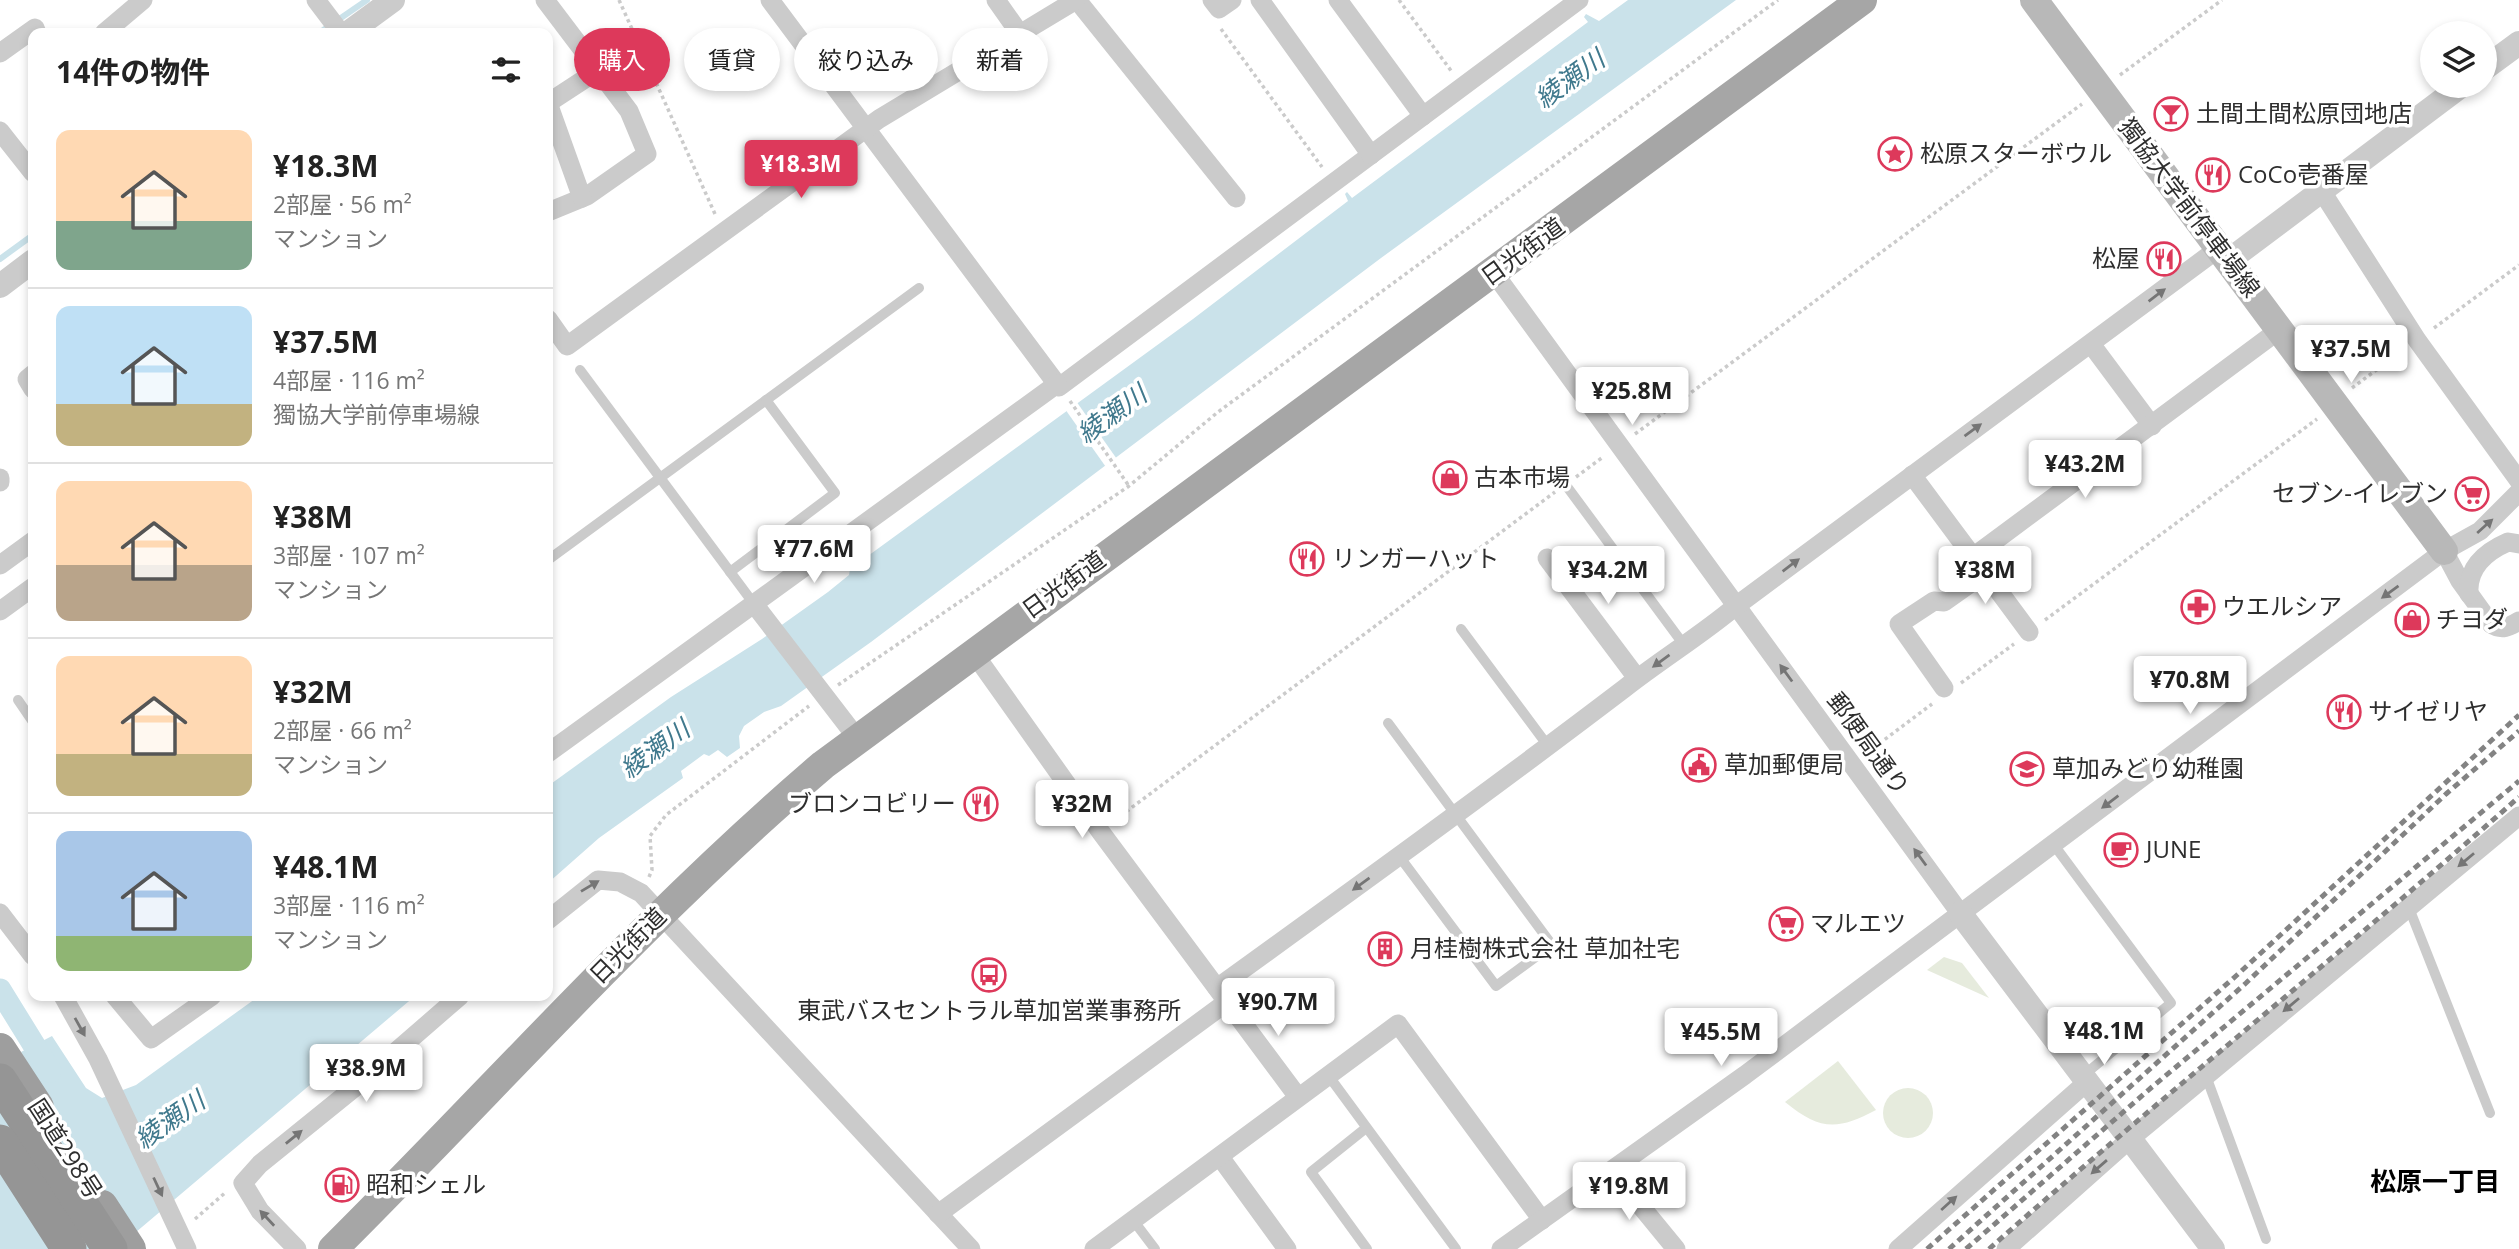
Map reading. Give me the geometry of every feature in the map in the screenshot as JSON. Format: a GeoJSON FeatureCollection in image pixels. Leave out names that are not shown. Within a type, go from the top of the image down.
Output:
{"type":"FeatureCollection","features":[{"type":"Feature","properties":{"kind":"highway"},"geometry":{"type":"LineString","coordinates":[[1,1061],[110,1249]]}},
{"type":"Feature","properties":{"kind":"highway","name":"国道298号"},"geometry":{"type":"LineString","coordinates":[[1,1061],[130,1249]]}},
{"type":"Feature","properties":{"kind":"highway"},"geometry":{"type":"LineString","coordinates":[[0,1142],[69,1249]]}},
{"type":"Feature","properties":{"kind":"highway"},"geometry":{"type":"LineString","coordinates":[[0,1174],[48,1249]]}},
{"type":"Feature","properties":{"kind":"main road","name":"日光街道"},"geometry":{"type":"LineString","coordinates":[[333,1249],[650,904],[857,738],[1494,273],[1862,0]]}},
{"type":"Feature","properties":{"kind":"main road","name":"獨協大学前停車場線"},"geometry":{"type":"LineString","coordinates":[[2034,0],[2444,551]]}},
{"type":"Feature","properties":{"kind":"street"},"geometry":{"type":"LineString","coordinates":[[110,28],[143,0]]}},
{"type":"Feature","properties":{"kind":"street"},"geometry":{"type":"LineString","coordinates":[[316,0],[337,28]]}},
{"type":"Feature","properties":{"kind":"street"},"geometry":{"type":"LineString","coordinates":[[355,28],[393,0]]}},
{"type":"Feature","properties":{"kind":"street"},"geometry":{"type":"LineString","coordinates":[[545,0],[574,40]]}},
{"type":"Feature","properties":{"kind":"street"},"geometry":{"type":"LineString","coordinates":[[770,0],[1060,388]]}},
{"type":"Feature","properties":{"kind":"street"},"geometry":{"type":"LineString","coordinates":[[996,0],[1016,28]]}},
{"type":"Feature","properties":{"kind":"street"},"geometry":{"type":"LineString","coordinates":[[1030,28],[1077,0],[1236,198]]}},
{"type":"Feature","properties":{"kind":"street"},"geometry":{"type":"LineString","coordinates":[[1212,0],[1219,9],[1232,0]]}},
{"type":"Feature","properties":{"kind":"street"},"geometry":{"type":"LineString","coordinates":[[1260,0],[1371,155]]}},
{"type":"Feature","properties":{"kind":"street"},"geometry":{"type":"LineString","coordinates":[[1338,0],[1423,116]]}},
{"type":"Feature","properties":{"kind":"street"},"geometry":{"type":"LineString","coordinates":[[553,749],[1060,388],[1579,0]]}},
{"type":"Feature","properties":{"kind":"street"},"geometry":{"type":"LineString","coordinates":[[0,53],[28,33]]}},
{"type":"Feature","properties":{"kind":"street"},"geometry":{"type":"LineString","coordinates":[[2497,59],[2519,43]]}},
{"type":"Feature","properties":{"kind":"street"},"geometry":{"type":"LineString","coordinates":[[553,326],[567,346],[866,128],[952,76]]}},
{"type":"Feature","properties":{"kind":"street"},"geometry":{"type":"LineString","coordinates":[[553,100],[574,86]]}},
{"type":"Feature","properties":{"kind":"street"},"geometry":{"type":"LineString","coordinates":[[553,210],[582,198],[647,154],[629,111],[613,91]]}},
{"type":"Feature","properties":{"kind":"street"},"geometry":{"type":"LineString","coordinates":[[938,1214],[1399,856],[1637,678],[1694,641],[1736,606],[2091,344],[2321,190],[2446,98]]}},
{"type":"Feature","properties":{"kind":"street"},"geometry":{"type":"LineString","coordinates":[[553,117],[582,198]]}},
{"type":"Feature","properties":{"kind":"street"},"geometry":{"type":"LineString","coordinates":[[0,131],[28,167]]}},
{"type":"Feature","properties":{"kind":"street"},"geometry":{"type":"LineString","coordinates":[[2321,190],[2417,340],[2519,481]]}},
{"type":"Feature","properties":{"kind":"street"},"geometry":{"type":"LineString","coordinates":[[0,286],[28,265]]}},
{"type":"Feature","properties":{"kind":"street","name":"郵便局通り"},"geometry":{"type":"LineString","coordinates":[[1494,273],[1959,913]]}},
{"type":"Feature","properties":{"kind":"street"},"geometry":{"type":"LineString","coordinates":[[1973,556],[2279,330]]}},
{"type":"Feature","properties":{"kind":"street"},"geometry":{"type":"LineString","coordinates":[[2091,344],[2152,426]]}},
{"type":"Feature","properties":{"kind":"street"},"geometry":{"type":"LineString","coordinates":[[1912,475],[2029,632]]}},
{"type":"Feature","properties":{"kind":"street"},"geometry":{"type":"LineString","coordinates":[[1501,1249],[1745,1075],[2444,551],[2480,531],[2519,492]]}},
{"type":"Feature","properties":{"kind":"street"},"geometry":{"type":"LineString","coordinates":[[2469,594],[2472,571],[2480,560],[2508,542],[2519,544]]}},
{"type":"Feature","properties":{"kind":"street"},"geometry":{"type":"LineString","coordinates":[[0,565],[28,545]]}},
{"type":"Feature","properties":{"kind":"street"},"geometry":{"type":"LineString","coordinates":[[2444,551],[2480,560]]}},
{"type":"Feature","properties":{"kind":"street"},"geometry":{"type":"LineString","coordinates":[[2444,551],[2469,594],[2498,628],[2509,627],[2519,621]]}},
{"type":"Feature","properties":{"kind":"street"},"geometry":{"type":"LineString","coordinates":[[1547,558],[1637,678]]}},
{"type":"Feature","properties":{"kind":"street"},"geometry":{"type":"LineString","coordinates":[[1945,692],[1899,624],[1934,601],[1944,602],[1985,573]]}},
{"type":"Feature","properties":{"kind":"street"},"geometry":{"type":"LineString","coordinates":[[0,611],[28,591]]}},
{"type":"Feature","properties":{"kind":"street"},"geometry":{"type":"LineString","coordinates":[[754,604],[857,738]]}},
{"type":"Feature","properties":{"kind":"street"},"geometry":{"type":"LineString","coordinates":[[973,652],[1100,831],[1298,1097]]}},
{"type":"Feature","properties":{"kind":"street"},"geometry":{"type":"LineString","coordinates":[[2006,1249],[2130,1139],[2519,816]]}},
{"type":"Feature","properties":{"kind":"street"},"geometry":{"type":"LineString","coordinates":[[553,916],[598,880],[620,882],[650,904],[971,1249]]}},
{"type":"Feature","properties":{"kind":"street"},"geometry":{"type":"LineString","coordinates":[[0,913],[28,949]]}},
{"type":"Feature","properties":{"kind":"street"},"geometry":{"type":"LineString","coordinates":[[1959,913],[2089,1076],[2130,1139],[2213,1249]]}},
{"type":"Feature","properties":{"kind":"street"},"geometry":{"type":"LineString","coordinates":[[66,1001],[98,1059],[187,1249]]}},
{"type":"Feature","properties":{"kind":"street"},"geometry":{"type":"LineString","coordinates":[[119,1001],[151,1039],[205,1001]]}},
{"type":"Feature","properties":{"kind":"street"},"geometry":{"type":"LineString","coordinates":[[297,1249],[260,1211],[243,1183],[260,1164],[354,1088],[454,1001]]}},
{"type":"Feature","properties":{"kind":"street"},"geometry":{"type":"LineString","coordinates":[[1094,1249],[1398,1024],[1542,1220]]}},
{"type":"Feature","properties":{"kind":"street"},"geometry":{"type":"LineString","coordinates":[[1898,1249],[2089,1076]]}},
{"type":"Feature","properties":{"kind":"street"},"geometry":{"type":"LineString","coordinates":[[1220,1157],[1287,1249]]}},
{"type":"Feature","properties":{"kind":"street"},"geometry":{"type":"LineString","coordinates":[[1612,1171],[1676,1249]]}},
{"type":"Feature","properties":{"kind":"lane"},"geometry":{"type":"LineString","coordinates":[[553,556],[919,288]]}},
{"type":"Feature","properties":{"kind":"lane"},"geometry":{"type":"LineString","coordinates":[[580,370],[754,604]]}},
{"type":"Feature","properties":{"kind":"lane"},"geometry":{"type":"LineString","coordinates":[[730,572],[835,493],[766,400]]}},
{"type":"Feature","properties":{"kind":"lane"},"geometry":{"type":"LineString","coordinates":[[1568,485],[1684,645]]}},
{"type":"Feature","properties":{"kind":"lane"},"geometry":{"type":"LineString","coordinates":[[1461,629],[1548,746]]}},
{"type":"Feature","properties":{"kind":"lane"},"geometry":{"type":"LineString","coordinates":[[18,700],[28,715]]}},
{"type":"Feature","properties":{"kind":"lane"},"geometry":{"type":"LineString","coordinates":[[1388,723],[1458,814],[1552,945],[1496,986],[1399,856]]}},
{"type":"Feature","properties":{"kind":"lane"},"geometry":{"type":"LineString","coordinates":[[2054,845],[2171,1003],[2089,1076]]}},
{"type":"Feature","properties":{"kind":"lane"},"geometry":{"type":"LineString","coordinates":[[2409,908],[2490,1112]]}},
{"type":"Feature","properties":{"kind":"lane"},"geometry":{"type":"LineString","coordinates":[[1328,1075],[1456,1249]]}},
{"type":"Feature","properties":{"kind":"lane"},"geometry":{"type":"LineString","coordinates":[[2206,1076],[2266,1239]]}},
{"type":"Feature","properties":{"kind":"lane"},"geometry":{"type":"LineString","coordinates":[[1366,1128],[1311,1171],[1367,1249]]}},
{"type":"Feature","properties":{"kind":"lane"},"geometry":{"type":"LineString","coordinates":[[1133,1220],[1154,1249]]}},
{"type":"Feature","properties":{"kind":"path"},"geometry":{"type":"LineString","coordinates":[[619,0],[723,232]]}},
{"type":"Feature","properties":{"kind":"path"},"geometry":{"type":"LineString","coordinates":[[1399,0],[1462,86]]}},
{"type":"Feature","properties":{"kind":"path"},"geometry":{"type":"LineString","coordinates":[[650,904],[650,836],[666,815],[823,695],[1129,486],[1217,412],[1778,0]]}},
{"type":"Feature","properties":{"kind":"path"},"geometry":{"type":"LineString","coordinates":[[2115,78],[2222,0]]}},
{"type":"Feature","properties":{"kind":"path"},"geometry":{"type":"LineString","coordinates":[[1216,22],[1334,183]]}},
{"type":"Feature","properties":{"kind":"path"},"geometry":{"type":"LineString","coordinates":[[1568,485],[2090,99]]}},
{"type":"Feature","properties":{"kind":"path"},"geometry":{"type":"LineString","coordinates":[[1060,388],[1129,486]]}},
{"type":"Feature","properties":{"kind":"path"},"geometry":{"type":"LineString","coordinates":[[1853,764],[1945,692],[2321,416]]}},
{"type":"Feature","properties":{"kind":"path"},"geometry":{"type":"LineString","coordinates":[[1109,824],[1557,491]]}},
{"type":"Feature","properties":{"kind":"path"},"geometry":{"type":"LineString","coordinates":[[189,1224],[231,1188],[243,1183]]}},
{"type":"Feature","properties":{"kind":"shaded area"},"geometry":{"type":"Polygon","coordinates":[[[1944,957],[1962,963],[1989,998],[1927,970],[1944,957]]]}},
{"type":"Feature","properties":{"kind":"shaded area"},"geometry":{"type":"Polygon","coordinates":[[[1838,1061],[1876,1110],[1850,1122],[1829,1124],[1808,1118],[1785,1102],[1838,1061]]]}},
{"type":"Feature","properties":{"kind":"shaded area"},"geometry":{"type":"Polygon","coordinates":[[[1908,1088],[1926,1095],[1933,1113],[1926,1131],[1908,1138],[1890,1131],[1883,1113],[1890,1095],[1908,1088]]]}},
{"type":"Feature","properties":{"kind":"water","name":"綾瀬川"},"geometry":{"type":"Polygon","coordinates":[[[1628,0],[1736,0],[1381,258],[871,642],[781,706],[764,712],[744,726],[739,736],[740,748],[727,757],[718,750],[709,756],[704,754],[681,771],[683,778],[599,838],[553,879],[553,782],[671,697],[762,639],[828,592],[849,575],[850,569],[1193,319],[1348,201],[1345,194],[1347,192],[1352,198],[1588,22],[1584,17],[1586,14],[1599,21],[1628,0]]]}},
{"type":"Feature","properties":{"kind":"water","name":"綾瀬川"},"geometry":{"type":"Polygon","coordinates":[[[252,1001],[409,1001],[116,1249],[0,1249],[0,1106],[31,1071],[21,1052],[52,1036],[86,1088],[102,1098],[136,1085],[252,1001]]]}},
{"type":"Feature","properties":{"kind":"pier"},"geometry":{"type":"Polygon","coordinates":[[[1076,401],[1119,462],[1108,470],[1065,409],[1076,401]]]}},
{"type":"Feature","properties":{"kind":"waterway"},"geometry":{"type":"LineString","coordinates":[[326,28],[367,0]]}},
{"type":"Feature","properties":{"kind":"waterway"},"geometry":{"type":"LineString","coordinates":[[0,259],[28,239]]}},
{"type":"Feature","properties":{"kind":"waterway"},"geometry":{"type":"LineString","coordinates":[[0,990],[50,1071]]}},
{"type":"Feature","properties":{"kind":"railway"},"geometry":{"type":"LineString","coordinates":[[1927,1249],[2237,975],[2519,715]]}},
{"type":"Feature","properties":{"kind":"railway"},"geometry":{"type":"LineString","coordinates":[[1949,1249],[2246,983],[2446,794],[2519,731]]}},
{"type":"Feature","properties":{"kind":"railway"},"geometry":{"type":"LineString","coordinates":[[1966,1249],[2152,1087],[2519,781]]}},
{"type":"Feature","properties":{"kind":"railway"},"geometry":{"type":"LineString","coordinates":[[1989,1249],[2519,797]]}},
{"type":"Feature","properties":{"kind":"place","name":"土間土間松原団地店"},"geometry":{"type":"Point","coordinates":[2171,114]}},
{"type":"Feature","properties":{"kind":"place","name":"松原スターボウル"},"geometry":{"type":"Point","coordinates":[1895,154]}},
{"type":"Feature","properties":{"kind":"place","name":"CoCo壱番屋"},"geometry":{"type":"Point","coordinates":[2213,175]}},
{"type":"Feature","properties":{"kind":"place","name":"松屋"},"geometry":{"type":"Point","coordinates":[2164,259]}},
{"type":"Feature","properties":{"kind":"place","name":"古本市場"},"geometry":{"type":"Point","coordinates":[1450,478]}},
{"type":"Feature","properties":{"kind":"place","name":"セブン-イレブン"},"geometry":{"type":"Point","coordinates":[2472,494]}},
{"type":"Feature","properties":{"kind":"place","name":"リンガーハット"},"geometry":{"type":"Point","coordinates":[1307,559]}},
{"type":"Feature","properties":{"kind":"place","name":"ウエルシア"},"geometry":{"type":"Point","coordinates":[2198,607]}},
{"type":"Feature","properties":{"kind":"place","name":"チヨダ"},"geometry":{"type":"Point","coordinates":[2412,620]}},
{"type":"Feature","properties":{"kind":"place","name":"サイゼリヤ"},"geometry":{"type":"Point","coordinates":[2344,712]}},
{"type":"Feature","properties":{"kind":"place","name":"草加郵便局"},"geometry":{"type":"Point","coordinates":[1699,765]}},
{"type":"Feature","properties":{"kind":"place","name":"草加みどり幼稚園"},"geometry":{"type":"Point","coordinates":[2027,769]}},
{"type":"Feature","properties":{"kind":"place","name":"ブロンコビリー"},"geometry":{"type":"Point","coordinates":[981,804]}},
{"type":"Feature","properties":{"kind":"place","name":"JUNE"},"geometry":{"type":"Point","coordinates":[2121,850]}},
{"type":"Feature","properties":{"kind":"place","name":"マルエツ"},"geometry":{"type":"Point","coordinates":[1786,924]}},
{"type":"Feature","properties":{"kind":"place","name":"月桂樹株式会社 草加社宅"},"geometry":{"type":"Point","coordinates":[1385,949]}},
{"type":"Feature","properties":{"kind":"place","name":"東武バスセントラル草加営業事務所"},"geometry":{"type":"Point","coordinates":[989,975]}},
{"type":"Feature","properties":{"kind":"place","name":"昭和シェル"},"geometry":{"type":"Point","coordinates":[342,1185]}},
{"type":"Feature","properties":{"kind":"district","name":"松原一丁目"},"geometry":{"type":"Point","coordinates":[2435,1182]}}]}
